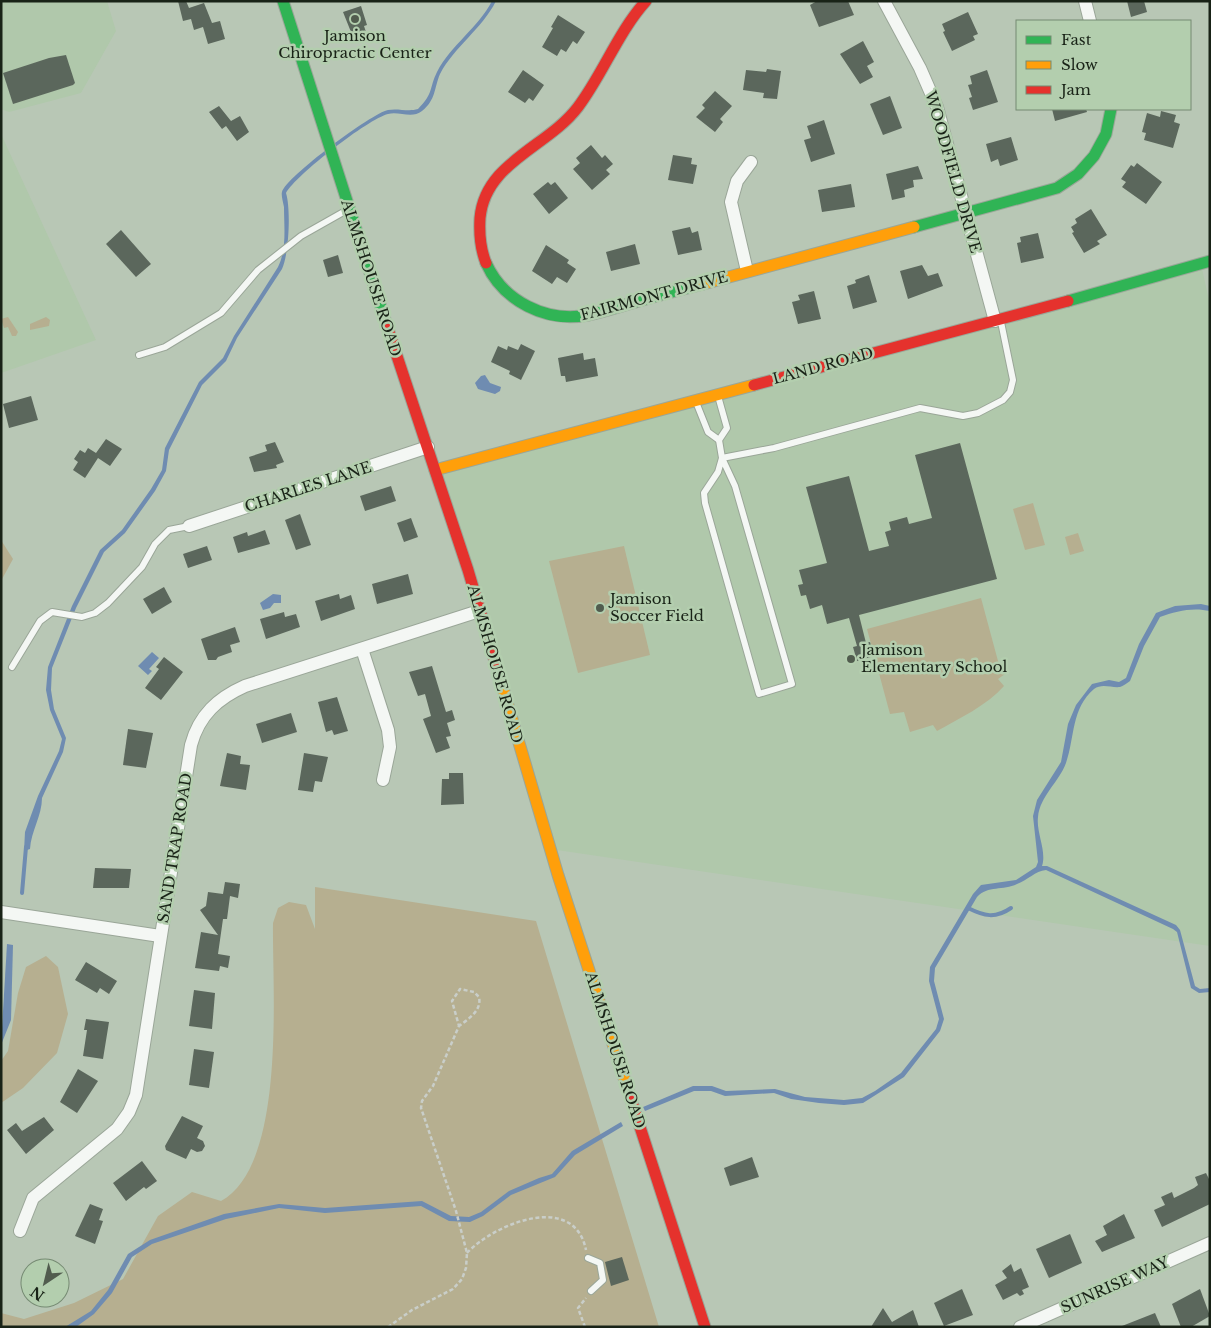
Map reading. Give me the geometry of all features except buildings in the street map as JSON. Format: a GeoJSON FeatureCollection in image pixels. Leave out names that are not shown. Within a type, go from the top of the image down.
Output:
{"type":"FeatureCollection","features":[{"type":"Feature","properties":{"kind":"street","name":"ALMSHOUSE ROAD"},"geometry":{"type":"LineString","coordinates":[[282,1],[328,140],[348,210],[428,447],[555,867],[705,1327]]}},
{"type":"Feature","properties":{"kind":"street","name":"FAIRMONT DRIVE"},"geometry":{"type":"LineString","coordinates":[[646,1],[637,11],[574,111],[506,166],[490,185],[480,212],[478,224],[482,256],[494,279],[512,298],[541,314],[569,318],[587,315],[1040,193],[1072,180],[1096,155],[1104,140],[1111,110]]}},
{"type":"Feature","properties":{"kind":"street","name":"WOODFIELD DRIVE"},"geometry":{"type":"LineString","coordinates":[[884,1],[932,92],[997,320]]}},
{"type":"Feature","properties":{"kind":"street"},"geometry":{"type":"LineString","coordinates":[[1085,1],[1090,20]]}},
{"type":"Feature","properties":{"kind":"street"},"geometry":{"type":"LineString","coordinates":[[747,271],[731,202],[737,181],[751,162]]}},
{"type":"Feature","properties":{"kind":"street","name":"LAND ROAD"},"geometry":{"type":"LineString","coordinates":[[435,470],[997,320],[1210,261]]}},
{"type":"Feature","properties":{"kind":"street","name":"CHARLES LANE"},"geometry":{"type":"LineString","coordinates":[[189,526],[428,447]]}},
{"type":"Feature","properties":{"kind":"street","name":"SAND TRAP ROAD"},"geometry":{"type":"LineString","coordinates":[[20,1231],[33,1198],[117,1129],[133,1104],[141,1076],[160,936],[191,745],[200,722],[211,708],[230,693],[479,611]]}},
{"type":"Feature","properties":{"kind":"street"},"geometry":{"type":"LineString","coordinates":[[362,649],[389,740],[383,780]]}},
{"type":"Feature","properties":{"kind":"street"},"geometry":{"type":"LineString","coordinates":[[1,912],[160,936]]}},
{"type":"Feature","properties":{"kind":"street","name":"SUNRISE WAY"},"geometry":{"type":"LineString","coordinates":[[1020,1327],[1210,1243]]}},
{"type":"Feature","properties":{"kind":"lane"},"geometry":{"type":"LineString","coordinates":[[140,354],[164,347],[221,313],[258,270],[301,236],[348,210]]}},
{"type":"Feature","properties":{"kind":"lane"},"geometry":{"type":"LineString","coordinates":[[722,458],[774,448],[920,408],[962,416],[978,413],[1003,400],[1010,392],[1013,380],[997,320]]}},
{"type":"Feature","properties":{"kind":"lane"},"geometry":{"type":"LineString","coordinates":[[717,394],[727,428],[719,440],[722,458],[735,486],[792,684],[759,694],[705,503],[704,492],[718,472],[722,458]]}},
{"type":"Feature","properties":{"kind":"lane"},"geometry":{"type":"LineString","coordinates":[[695,400],[708,432],[719,440]]}},
{"type":"Feature","properties":{"kind":"lane"},"geometry":{"type":"LineString","coordinates":[[12,667],[40,621],[52,612],[82,617],[95,614],[108,604],[142,567],[155,544],[169,530],[189,526]]}},
{"type":"Feature","properties":{"kind":"lane"},"geometry":{"type":"LineString","coordinates":[[588,1258],[600,1263],[603,1273],[603,1280],[591,1291]]}},
{"type":"Feature","properties":{"kind":"path"},"geometry":{"type":"LineString","coordinates":[[388,1327],[412,1310],[453,1289],[462,1279],[466,1268],[467,1253],[460,1225],[421,1108],[422,1101],[433,1086],[459,1026],[469,1019],[481,1003],[474,992],[467,989],[460,989],[452,1001],[459,1026]]}},
{"type":"Feature","properties":{"kind":"path"},"geometry":{"type":"LineString","coordinates":[[467,1253],[491,1234],[523,1220],[539,1216],[554,1218],[577,1229],[584,1241],[588,1258]]}},
{"type":"Feature","properties":{"kind":"path"},"geometry":{"type":"LineString","coordinates":[[585,1327],[578,1308],[591,1291]]}},
{"type":"Feature","properties":{"kind":"shaded area"},"geometry":{"type":"Polygon","coordinates":[[[1,1],[107,1],[116,31],[81,93],[9,112],[1,109],[1,1]]]}},
{"type":"Feature","properties":{"kind":"shaded area"},"geometry":{"type":"Polygon","coordinates":[[[1,134],[96,340],[1,373],[1,134]]]}},
{"type":"Feature","properties":{"kind":"shaded area","name":"Jamison Elementary School"},"geometry":{"type":"Polygon","coordinates":[[[1201,264],[1210,305],[1210,946],[550,849],[435,470],[1201,264]]]}},
{"type":"Feature","properties":{"kind":"shaded area"},"geometry":{"type":"Polygon","coordinates":[[[8,317],[18,332],[16,336],[12,336],[8,327],[4,328],[1,319],[8,317]]]}},
{"type":"Feature","properties":{"kind":"shaded area"},"geometry":{"type":"Polygon","coordinates":[[[46,317],[50,320],[49,326],[30,330],[30,324],[46,317]]]}},
{"type":"Feature","properties":{"kind":"shaded area"},"geometry":{"type":"Polygon","coordinates":[[[1033,503],[1045,545],[1025,550],[1013,509],[1033,503]]]}},
{"type":"Feature","properties":{"kind":"shaded area"},"geometry":{"type":"Polygon","coordinates":[[[1078,533],[1084,551],[1070,555],[1065,537],[1078,533]]]}},
{"type":"Feature","properties":{"kind":"shaded area"},"geometry":{"type":"Polygon","coordinates":[[[1,540],[13,559],[1,581],[1,540]]]}},
{"type":"Feature","properties":{"kind":"shaded area","name":"Jamison Soccer Field"},"geometry":{"type":"Polygon","coordinates":[[[624,546],[650,655],[578,673],[549,561],[624,546]]]}},
{"type":"Feature","properties":{"kind":"shaded area"},"geometry":{"type":"Polygon","coordinates":[[[981,598],[998,661],[1005,674],[998,679],[1004,686],[981,706],[937,731],[933,725],[910,732],[904,712],[890,714],[867,629],[981,598]]]}},
{"type":"Feature","properties":{"kind":"shaded area"},"geometry":{"type":"Polygon","coordinates":[[[315,887],[536,921],[659,1327],[1,1327],[1,1313],[24,1319],[58,1308],[70,1308],[70,1304],[123,1279],[158,1216],[192,1192],[221,1201],[242,1181],[257,1152],[266,1115],[274,1030],[273,923],[278,908],[289,902],[306,905],[315,929],[315,887]]]}},
{"type":"Feature","properties":{"kind":"shaded area"},"geometry":{"type":"Polygon","coordinates":[[[46,956],[58,967],[68,1014],[57,1053],[23,1088],[1,1103],[1,1061],[8,1051],[18,993],[26,967],[46,956]]]}},
{"type":"Feature","properties":{"kind":"water"},"geometry":{"type":"Polygon","coordinates":[[[492,1],[496,1],[490,11],[446,64],[427,107],[418,113],[410,115],[397,113],[378,118],[317,161],[286,193],[288,200],[288,231],[282,269],[237,338],[226,361],[202,385],[169,450],[166,471],[155,491],[125,533],[104,552],[76,608],[52,668],[51,690],[54,709],[66,738],[63,752],[42,798],[42,805],[30,849],[24,851],[25,832],[38,796],[59,751],[62,739],[50,710],[46,690],[48,667],[72,606],[100,550],[122,530],[151,489],[162,470],[165,448],[199,382],[223,358],[234,336],[278,267],[283,253],[284,237],[282,192],[287,184],[313,160],[365,122],[388,110],[418,109],[429,94],[443,62],[479,20],[492,1]]]}},
{"type":"Feature","properties":{"kind":"water"},"geometry":{"type":"Polygon","coordinates":[[[485,375],[490,383],[501,387],[500,391],[495,394],[478,389],[475,383],[481,376],[485,375]]]}},
{"type":"Feature","properties":{"kind":"water"},"geometry":{"type":"Polygon","coordinates":[[[273,594],[281,595],[281,603],[274,603],[270,608],[263,610],[260,603],[273,594]]]}},
{"type":"Feature","properties":{"kind":"water"},"geometry":{"type":"Polygon","coordinates":[[[1201,604],[1210,606],[1210,611],[1185,610],[1160,617],[1144,646],[1130,681],[1120,687],[1097,687],[1081,705],[1077,714],[1066,763],[1039,809],[1038,829],[1043,854],[1042,866],[1047,866],[1176,925],[1180,930],[1195,986],[1200,989],[1210,988],[1210,992],[1199,993],[1191,988],[1177,932],[1173,929],[1046,870],[1012,886],[991,889],[977,897],[935,968],[934,981],[944,1019],[940,1031],[904,1077],[863,1103],[844,1105],[819,1103],[791,1099],[774,1093],[725,1096],[711,1091],[694,1091],[645,1111],[643,1107],[693,1086],[712,1086],[726,1091],[775,1089],[805,1097],[844,1100],[862,1098],[901,1073],[936,1029],[939,1019],[929,981],[930,967],[973,894],[981,885],[1016,880],[1036,867],[1038,862],[1033,816],[1037,800],[1061,762],[1068,724],[1076,705],[1092,684],[1109,680],[1119,682],[1126,678],[1139,644],[1156,613],[1175,606],[1201,604]]]}},
{"type":"Feature","properties":{"kind":"water"},"geometry":{"type":"Polygon","coordinates":[[[152,652],[159,658],[149,669],[152,671],[148,675],[138,666],[152,652]]]}},
{"type":"Feature","properties":{"kind":"water"},"geometry":{"type":"Polygon","coordinates":[[[7,944],[13,945],[11,1020],[1,1045],[7,944]]]}},
{"type":"Feature","properties":{"kind":"water"},"geometry":{"type":"Polygon","coordinates":[[[621,1122],[623,1126],[575,1155],[555,1177],[511,1195],[483,1216],[470,1222],[449,1221],[421,1206],[325,1213],[279,1208],[226,1219],[152,1244],[132,1257],[112,1293],[94,1314],[76,1327],[65,1327],[91,1311],[108,1290],[128,1254],[150,1240],[224,1214],[279,1204],[325,1208],[422,1201],[451,1216],[469,1217],[481,1212],[509,1191],[552,1174],[572,1151],[621,1122]]]}},
{"type":"Feature","properties":{"kind":"waterway"},"geometry":{"type":"LineString","coordinates":[[22,893],[26,847]]}},
{"type":"Feature","properties":{"kind":"waterway"},"geometry":{"type":"LineString","coordinates":[[968,908],[990,915],[1000,914],[1011,908]]}},
{"type":"Feature","properties":{"kind":"traffic: fast"},"geometry":{"type":"LineString","coordinates":[[283,1],[388,329]]}},
{"type":"Feature","properties":{"kind":"traffic: fast"},"geometry":{"type":"LineString","coordinates":[[914,227],[1057,188],[1078,174],[1094,156],[1106,134],[1111,110]]}},
{"type":"Feature","properties":{"kind":"traffic: fast"},"geometry":{"type":"LineString","coordinates":[[1068,301],[1210,261]]}},
{"type":"Feature","properties":{"kind":"traffic: fast"},"geometry":{"type":"LineString","coordinates":[[486,263],[503,288],[515,298],[528,306],[557,316],[572,317],[594,314],[703,284]]}},
{"type":"Feature","properties":{"kind":"traffic: slow"},"geometry":{"type":"LineString","coordinates":[[703,284],[914,227]]}},
{"type":"Feature","properties":{"kind":"traffic: slow"},"geometry":{"type":"LineString","coordinates":[[435,470],[754,385]]}},
{"type":"Feature","properties":{"kind":"traffic: slow"},"geometry":{"type":"LineString","coordinates":[[499,675],[558,875],[627,1087]]}},
{"type":"Feature","properties":{"kind":"traffic: jam"},"geometry":{"type":"LineString","coordinates":[[486,263],[480,241],[480,218],[484,199],[493,183],[505,169],[551,133],[578,107],[627,26],[646,1]]}},
{"type":"Feature","properties":{"kind":"traffic: jam"},"geometry":{"type":"LineString","coordinates":[[754,385],[1068,301]]}},
{"type":"Feature","properties":{"kind":"traffic: jam"},"geometry":{"type":"LineString","coordinates":[[388,329],[468,570],[499,675]]}},
{"type":"Feature","properties":{"kind":"traffic: jam"},"geometry":{"type":"LineString","coordinates":[[627,1087],[705,1327]]}},
{"type":"Feature","properties":{"kind":"place","name":"Jamison Chiropractic Center"},"geometry":{"type":"Point","coordinates":[355,19]}},
{"type":"Feature","properties":{"kind":"place","name":"Jamison Soccer Field"},"geometry":{"type":"Point","coordinates":[600,608]}},
{"type":"Feature","properties":{"kind":"place","name":"Jamison Elementary School"},"geometry":{"type":"Point","coordinates":[851,659]}}]}
